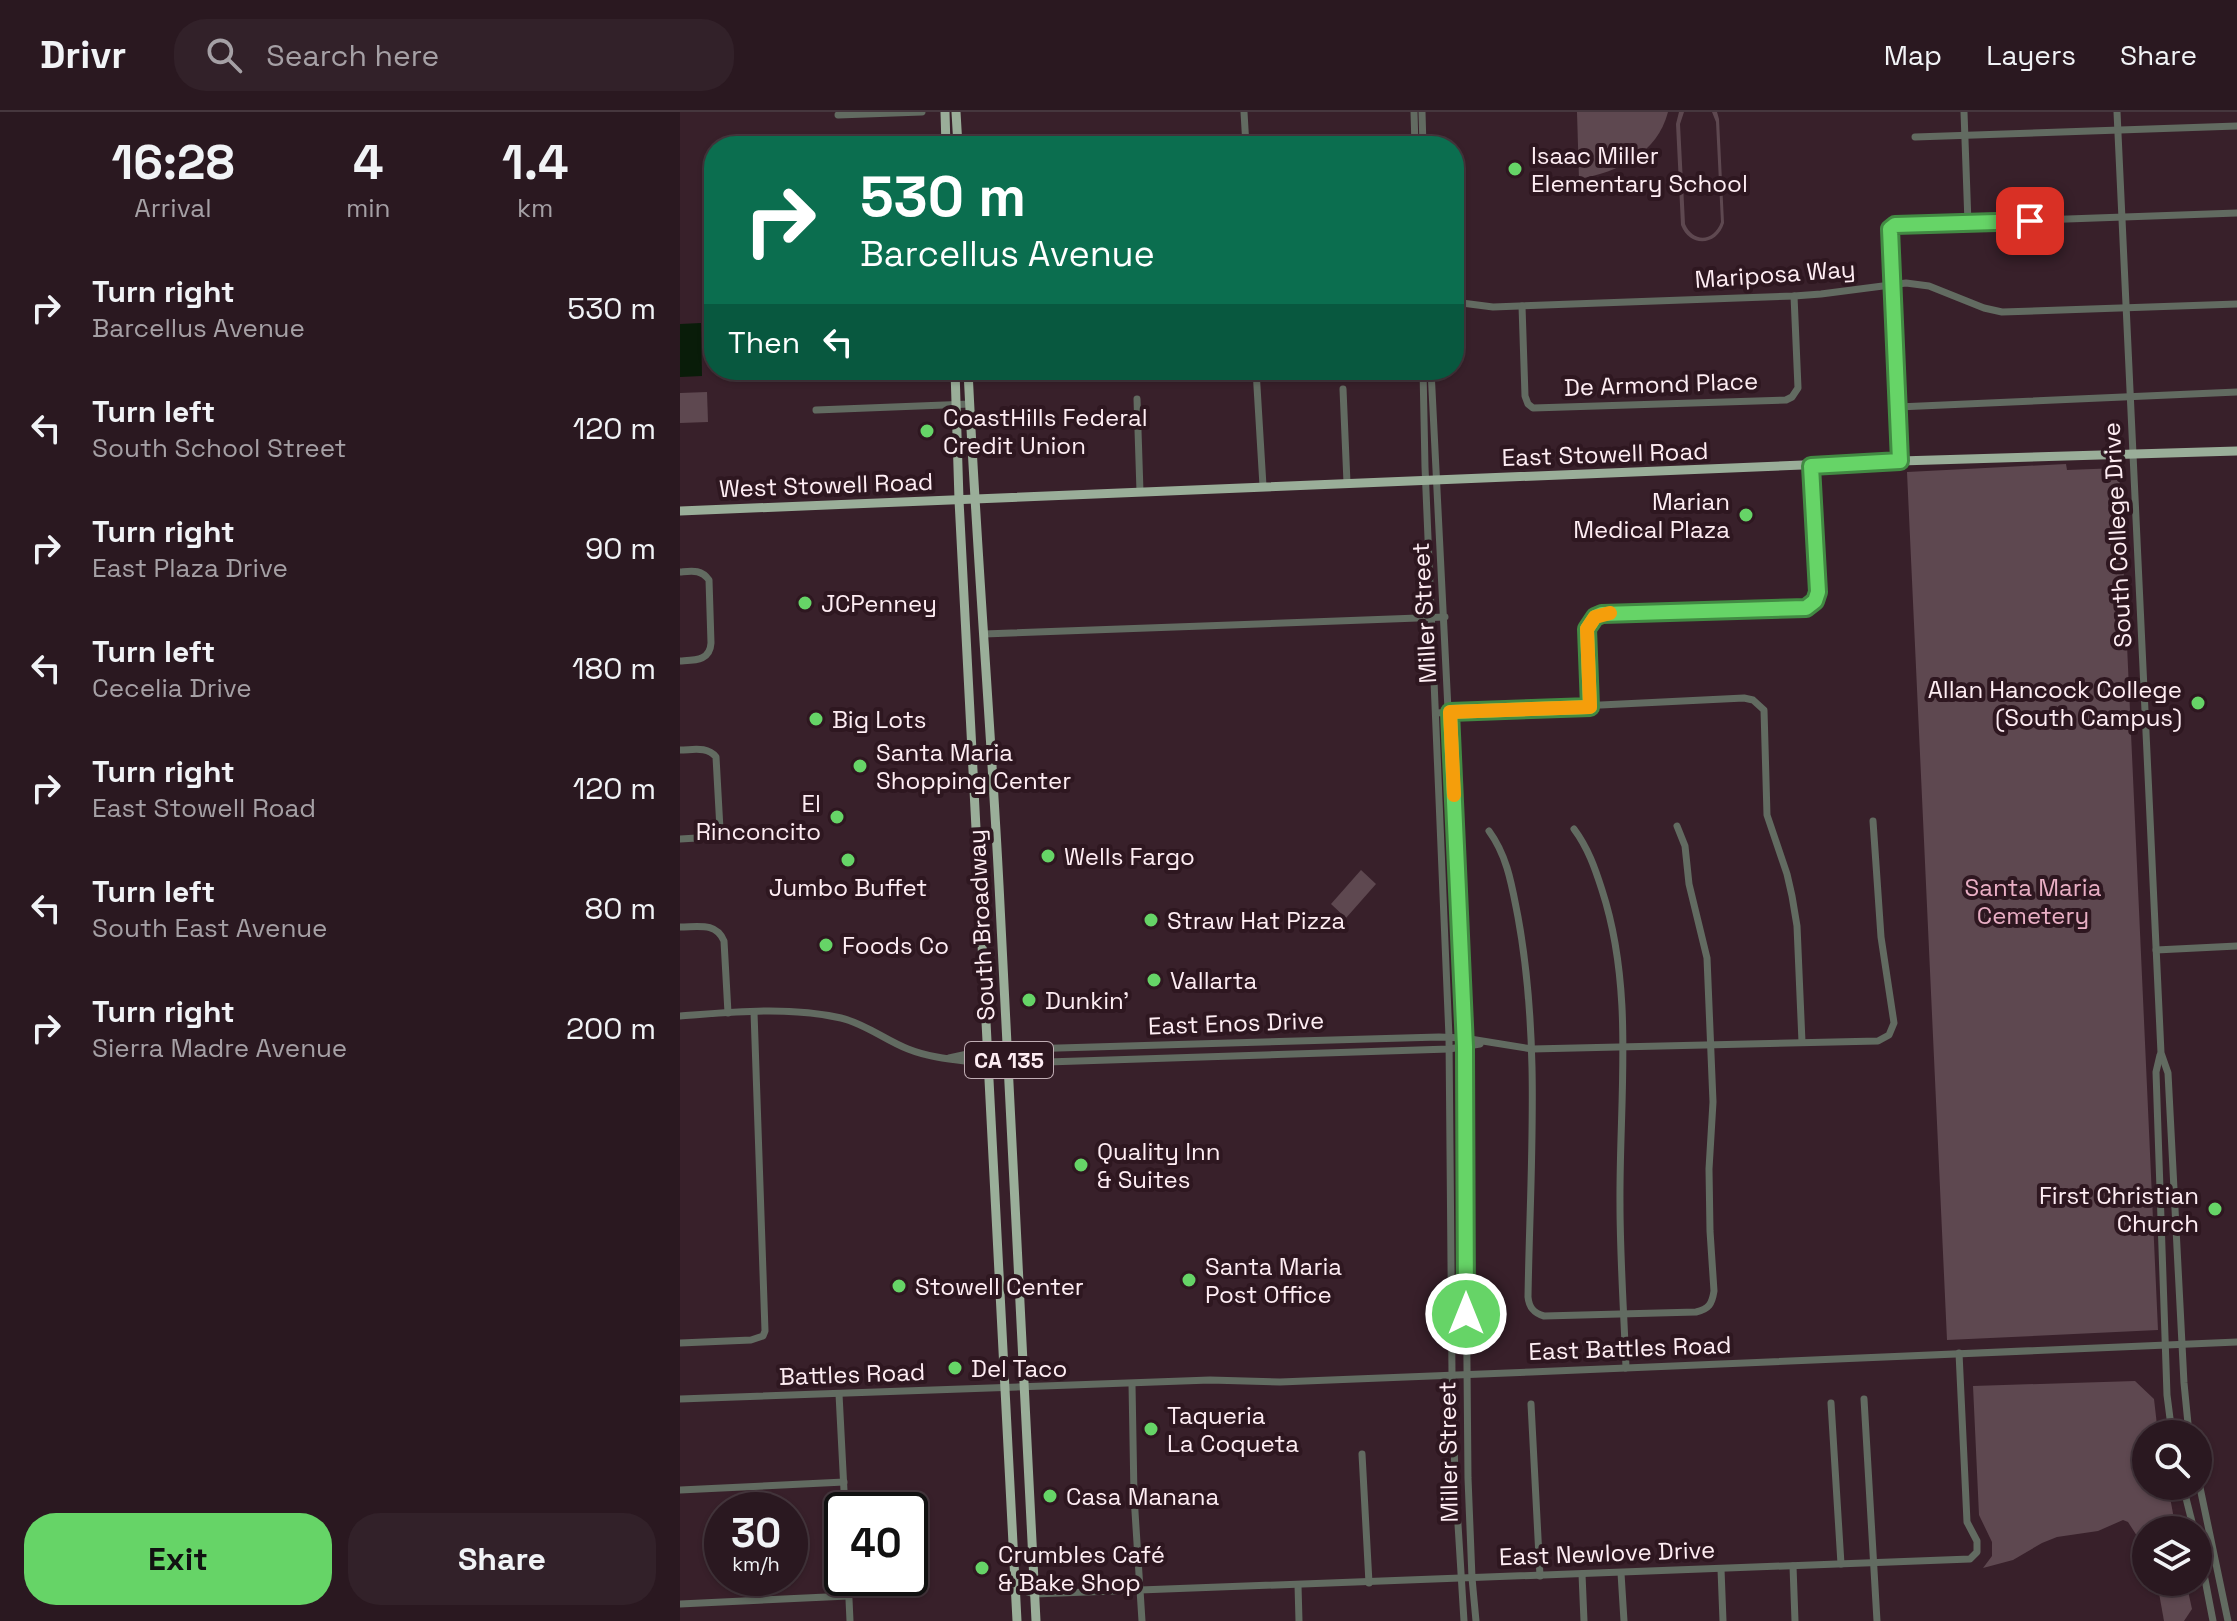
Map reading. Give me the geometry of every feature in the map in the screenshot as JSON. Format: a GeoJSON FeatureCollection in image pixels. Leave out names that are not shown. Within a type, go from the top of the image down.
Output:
{"type":"FeatureCollection","features":[{"type":"Feature","properties":{"kind":"main road"},"geometry":{"type":"LineString","coordinates":[[945,112],[946,136]]}},
{"type":"Feature","properties":{"kind":"main road"},"geometry":{"type":"LineString","coordinates":[[956,112],[957,136]]}},
{"type":"Feature","properties":{"kind":"main road","name":"South Broadway"},"geometry":{"type":"LineString","coordinates":[[955,380],[986,1050],[1017,1621]]}},
{"type":"Feature","properties":{"kind":"main road","name":"South Broadway"},"geometry":{"type":"LineString","coordinates":[[969,380],[1009,1063],[1036,1621]]}},
{"type":"Feature","properties":{"kind":"main road","name":"East Stowell Road"},"geometry":{"type":"LineString","coordinates":[[974,500],[1900,461],[2237,451]]}},
{"type":"Feature","properties":{"kind":"main road","name":"West Stowell Road"},"geometry":{"type":"LineString","coordinates":[[680,511],[974,500]]}},
{"type":"Feature","properties":{"kind":"street"},"geometry":{"type":"LineString","coordinates":[[838,115],[922,112]]}},
{"type":"Feature","properties":{"kind":"street"},"geometry":{"type":"LineString","coordinates":[[1244,112],[1245,136]]}},
{"type":"Feature","properties":{"kind":"street"},"geometry":{"type":"LineString","coordinates":[[1414,112],[1415,136]]}},
{"type":"Feature","properties":{"kind":"street"},"geometry":{"type":"LineString","coordinates":[[1422,112],[1423,136]]}},
{"type":"Feature","properties":{"kind":"street"},"geometry":{"type":"LineString","coordinates":[[1964,112],[1968,223]]}},
{"type":"Feature","properties":{"kind":"street","name":"South College Drive"},"geometry":{"type":"LineString","coordinates":[[2117,112],[2161,1053],[2168,1073],[2188,1420]]}},
{"type":"Feature","properties":{"kind":"street"},"geometry":{"type":"LineString","coordinates":[[1915,137],[2237,126]]}},
{"type":"Feature","properties":{"kind":"street"},"geometry":{"type":"LineString","coordinates":[[1900,461],[1890,229],[1895,225],[2237,213]]}},
{"type":"Feature","properties":{"kind":"street","name":"Mariposa Way"},"geometry":{"type":"LineString","coordinates":[[1464,303],[1493,307],[1794,296],[1906,283],[1929,286],[2002,312],[2237,304]]}},
{"type":"Feature","properties":{"kind":"street","name":"De Armond Place"},"geometry":{"type":"LineString","coordinates":[[1522,306],[1525,396],[1533,408],[1786,400],[1798,388],[1794,296]]}},
{"type":"Feature","properties":{"kind":"street"},"geometry":{"type":"LineString","coordinates":[[1257,380],[1263,486]]}},
{"type":"Feature","properties":{"kind":"street","name":"Miller Street"},"geometry":{"type":"LineString","coordinates":[[1424,380],[1430,480],[1445,617],[1465,1043],[1466,1374],[1476,1621]]}},
{"type":"Feature","properties":{"kind":"street","name":"Miller Street"},"geometry":{"type":"LineString","coordinates":[[1431,380],[1432,618],[1449,1037],[1452,1374],[1464,1621]]}},
{"type":"Feature","properties":{"kind":"street"},"geometry":{"type":"LineString","coordinates":[[1343,389],[1347,483]]}},
{"type":"Feature","properties":{"kind":"street"},"geometry":{"type":"LineString","coordinates":[[1898,407],[2237,392]]}},
{"type":"Feature","properties":{"kind":"street"},"geometry":{"type":"LineString","coordinates":[[1137,399],[1140,492]]}},
{"type":"Feature","properties":{"kind":"street"},"geometry":{"type":"LineString","coordinates":[[816,410],[970,404]]}},
{"type":"Feature","properties":{"kind":"street"},"geometry":{"type":"LineString","coordinates":[[1590,707],[1587,629],[1595,617],[1611,613],[1811,606],[1817,596],[1811,466]]}},
{"type":"Feature","properties":{"kind":"street"},"geometry":{"type":"LineString","coordinates":[[680,572],[698,571],[709,580],[711,650],[699,660],[680,661]]}},
{"type":"Feature","properties":{"kind":"street"},"geometry":{"type":"LineString","coordinates":[[984,634],[1445,617]]}},
{"type":"Feature","properties":{"kind":"street"},"geometry":{"type":"LineString","coordinates":[[1436,713],[1753,700],[1764,710],[1767,815],[1787,874],[1797,926],[1802,1042]]}},
{"type":"Feature","properties":{"kind":"street"},"geometry":{"type":"LineString","coordinates":[[680,750],[704,749],[716,757],[720,829],[714,837],[680,839]]}},
{"type":"Feature","properties":{"kind":"street","name":"East Enos Drive"},"geometry":{"type":"LineString","coordinates":[[949,1058],[986,1050],[1449,1037],[1465,1043],[1532,1049],[1878,1041],[1889,1035],[1894,1023],[1881,937],[1873,821]]}},
{"type":"Feature","properties":{"kind":"street"},"geometry":{"type":"LineString","coordinates":[[1489,831],[1499,845],[1511,882],[1524,951],[1532,1049],[1529,1305],[1534,1312],[1544,1316],[1624,1314],[1696,1312],[1710,1305],[1714,1291],[1709,1169],[1712,1046],[1707,958],[1689,884],[1685,846],[1677,826]]}},
{"type":"Feature","properties":{"kind":"street"},"geometry":{"type":"LineString","coordinates":[[1574,829],[1588,850],[1610,915],[1618,961],[1623,1047],[1620,1203],[1626,1368]]}},
{"type":"Feature","properties":{"kind":"street"},"geometry":{"type":"LineString","coordinates":[[680,927],[708,927],[721,934],[728,1013]]}},
{"type":"Feature","properties":{"kind":"street"},"geometry":{"type":"LineString","coordinates":[[2156,950],[2237,946]]}},
{"type":"Feature","properties":{"kind":"street"},"geometry":{"type":"LineString","coordinates":[[680,1343],[751,1340],[763,1336],[765,1331],[754,1012]]}},
{"type":"Feature","properties":{"kind":"street","name":"East Enos Drive"},"geometry":{"type":"LineString","coordinates":[[680,1016],[778,1012],[841,1018],[908,1049],[935,1057],[987,1064],[1449,1049],[1465,1043]]}},
{"type":"Feature","properties":{"kind":"street","name":"South College Drive"},"geometry":{"type":"LineString","coordinates":[[2161,1053],[2156,1072],[2170,1420]]}},
{"type":"Feature","properties":{"kind":"street","name":"East Battles Road"},"geometry":{"type":"LineString","coordinates":[[1025,1388],[1210,1380],[1280,1382],[2237,1342]]}},
{"type":"Feature","properties":{"kind":"street","name":"East Newlove Drive"},"geometry":{"type":"LineString","coordinates":[[1015,1588],[1034,1594],[1970,1559],[1977,1552],[1977,1541],[1967,1522],[1959,1353]]}},
{"type":"Feature","properties":{"kind":"street"},"geometry":{"type":"LineString","coordinates":[[1132,1384],[1134,1496],[1142,1621]]}},
{"type":"Feature","properties":{"kind":"street","name":"Battles Road"},"geometry":{"type":"LineString","coordinates":[[680,1399],[1025,1388]]}},
{"type":"Feature","properties":{"kind":"street"},"geometry":{"type":"LineString","coordinates":[[839,1394],[844,1492]]}},
{"type":"Feature","properties":{"kind":"street"},"geometry":{"type":"LineString","coordinates":[[1864,1399],[1877,1621]]}},
{"type":"Feature","properties":{"kind":"street"},"geometry":{"type":"LineString","coordinates":[[1831,1403],[1841,1564]]}},
{"type":"Feature","properties":{"kind":"street"},"geometry":{"type":"LineString","coordinates":[[1531,1404],[1540,1576]]}},
{"type":"Feature","properties":{"kind":"street"},"geometry":{"type":"LineString","coordinates":[[1362,1454],[1369,1583]]}},
{"type":"Feature","properties":{"kind":"street"},"geometry":{"type":"LineString","coordinates":[[680,1490],[844,1482]]}},
{"type":"Feature","properties":{"kind":"street"},"geometry":{"type":"LineString","coordinates":[[2203,1500],[2228,1621]]}},
{"type":"Feature","properties":{"kind":"street"},"geometry":{"type":"LineString","coordinates":[[1793,1566],[1795,1621]]}},
{"type":"Feature","properties":{"kind":"street"},"geometry":{"type":"LineString","coordinates":[[1721,1569],[1723,1621]]}},
{"type":"Feature","properties":{"kind":"street"},"geometry":{"type":"LineString","coordinates":[[1621,1573],[1624,1621]]}},
{"type":"Feature","properties":{"kind":"street"},"geometry":{"type":"LineString","coordinates":[[1582,1574],[1584,1621]]}},
{"type":"Feature","properties":{"kind":"street"},"geometry":{"type":"LineString","coordinates":[[1298,1585],[1299,1621]]}},
{"type":"Feature","properties":{"kind":"street","name":"East Newlove Drive"},"geometry":{"type":"LineString","coordinates":[[1016,1602],[1034,1594]]}},
{"type":"Feature","properties":{"kind":"street"},"geometry":{"type":"LineString","coordinates":[[680,1604],[848,1596],[850,1621]]}},
{"type":"Feature","properties":{"kind":"street"},"geometry":{"type":"LineString","coordinates":[[2208,1596],[2213,1621]]}},
{"type":"Feature","properties":{"kind":"green space"},"geometry":{"type":"Polygon","coordinates":[[[1577,112],[1668,112],[1655,139],[1634,159],[1579,179],[1577,112]]]}},
{"type":"Feature","properties":{"kind":"green space"},"geometry":{"type":"Polygon","coordinates":[[[1679,112],[1684,112],[1680,124],[1685,224],[1693,235],[1703,238],[1714,233],[1721,222],[1716,122],[1712,112],[1717,112],[1719,119],[1724,223],[1721,231],[1710,240],[1691,238],[1681,225],[1676,124],[1679,112]]]}},
{"type":"Feature","properties":{"kind":"green space"},"geometry":{"type":"Polygon","coordinates":[[[707,392],[708,422],[680,423],[680,393],[707,392]]]}},
{"type":"Feature","properties":{"kind":"green space","name":"Santa Maria Cemetery"},"geometry":{"type":"Polygon","coordinates":[[[2066,464],[2067,470],[2119,468],[2158,1330],[1947,1340],[1907,472],[2066,464]]]}},
{"type":"Feature","properties":{"kind":"green space"},"geometry":{"type":"Polygon","coordinates":[[[1361,870],[1376,884],[1346,918],[1331,904],[1361,870]]]}},
{"type":"Feature","properties":{"kind":"green space"},"geometry":{"type":"Polygon","coordinates":[[[2135,1381],[2154,1399],[2156,1420],[2132,1420],[2132,1500],[2171,1500],[2173,1516],[2132,1516],[2132,1528],[2123,1520],[2098,1531],[2057,1537],[2013,1560],[1983,1568],[1992,1556],[1992,1542],[1979,1515],[1973,1386],[2135,1381]]]}},
{"type":"Feature","properties":{"kind":"green space"},"geometry":{"type":"Polygon","coordinates":[[[2160,1596],[2189,1596],[2192,1609],[2184,1621],[2164,1621],[2160,1596]]]}},
{"type":"Feature","properties":{"kind":"shaded area"},"geometry":{"type":"Polygon","coordinates":[[[701,323],[702,376],[680,377],[680,324],[701,323]]]}},
{"type":"Feature","properties":{"kind":"slow traffic"},"geometry":{"type":"LineString","coordinates":[[1454,795],[1450,712],[1590,707],[1587,629],[1595,617],[1610,613]]}},
{"type":"Feature","properties":{"kind":"place","name":"Isaac Miller Elementary School"},"geometry":{"type":"Point","coordinates":[1515,169]}},
{"type":"Feature","properties":{"kind":"place","name":"CoastHills Federal Credit Union"},"geometry":{"type":"Point","coordinates":[927,431]}},
{"type":"Feature","properties":{"kind":"place","name":"Marian Medical Plaza"},"geometry":{"type":"Point","coordinates":[1746,515]}},
{"type":"Feature","properties":{"kind":"place","name":"JCPenney"},"geometry":{"type":"Point","coordinates":[805,603]}},
{"type":"Feature","properties":{"kind":"place","name":"Allan Hancock College (South Campus)"},"geometry":{"type":"Point","coordinates":[2198,703]}},
{"type":"Feature","properties":{"kind":"place","name":"Big Lots"},"geometry":{"type":"Point","coordinates":[816,719]}},
{"type":"Feature","properties":{"kind":"place","name":"Santa Maria Shopping Center"},"geometry":{"type":"Point","coordinates":[860,766]}},
{"type":"Feature","properties":{"kind":"place","name":"El Rinconcito"},"geometry":{"type":"Point","coordinates":[837,817]}},
{"type":"Feature","properties":{"kind":"place","name":"Wells Fargo"},"geometry":{"type":"Point","coordinates":[1048,856]}},
{"type":"Feature","properties":{"kind":"place","name":"Jumbo Buffet"},"geometry":{"type":"Point","coordinates":[848,860]}},
{"type":"Feature","properties":{"kind":"place","name":"Straw Hat Pizza"},"geometry":{"type":"Point","coordinates":[1151,920]}},
{"type":"Feature","properties":{"kind":"place","name":"Foods Co"},"geometry":{"type":"Point","coordinates":[826,945]}},
{"type":"Feature","properties":{"kind":"place","name":"Vallarta"},"geometry":{"type":"Point","coordinates":[1154,980]}},
{"type":"Feature","properties":{"kind":"place","name":"Dunkin'"},"geometry":{"type":"Point","coordinates":[1029,1000]}},
{"type":"Feature","properties":{"kind":"place","name":"Quality Inn & Suites"},"geometry":{"type":"Point","coordinates":[1081,1165]}},
{"type":"Feature","properties":{"kind":"place","name":"First Christian Church"},"geometry":{"type":"Point","coordinates":[2215,1209]}},
{"type":"Feature","properties":{"kind":"place","name":"Santa Maria Post Office"},"geometry":{"type":"Point","coordinates":[1189,1280]}},
{"type":"Feature","properties":{"kind":"place","name":"Stowell Center"},"geometry":{"type":"Point","coordinates":[899,1286]}},
{"type":"Feature","properties":{"kind":"place","name":"Del Taco"},"geometry":{"type":"Point","coordinates":[955,1368]}},
{"type":"Feature","properties":{"kind":"place","name":"Taqueria La Coqueta"},"geometry":{"type":"Point","coordinates":[1151,1429]}},
{"type":"Feature","properties":{"kind":"place","name":"Casa Manana"},"geometry":{"type":"Point","coordinates":[1050,1496]}},
{"type":"Feature","properties":{"kind":"place","name":"Crumbles Café & Bake Shop"},"geometry":{"type":"Point","coordinates":[982,1568]}},
{"type":"Feature","properties":{"kind":"route"},"geometry":{"type":"LineString","coordinates":[[1466,1314],[1465,1047],[1450,712],[1590,707],[1587,629],[1595,617],[1602,614],[1811,606],[1818,592],[1811,466],[1900,461],[1890,229],[1895,225],[2030,221]]}}]}
